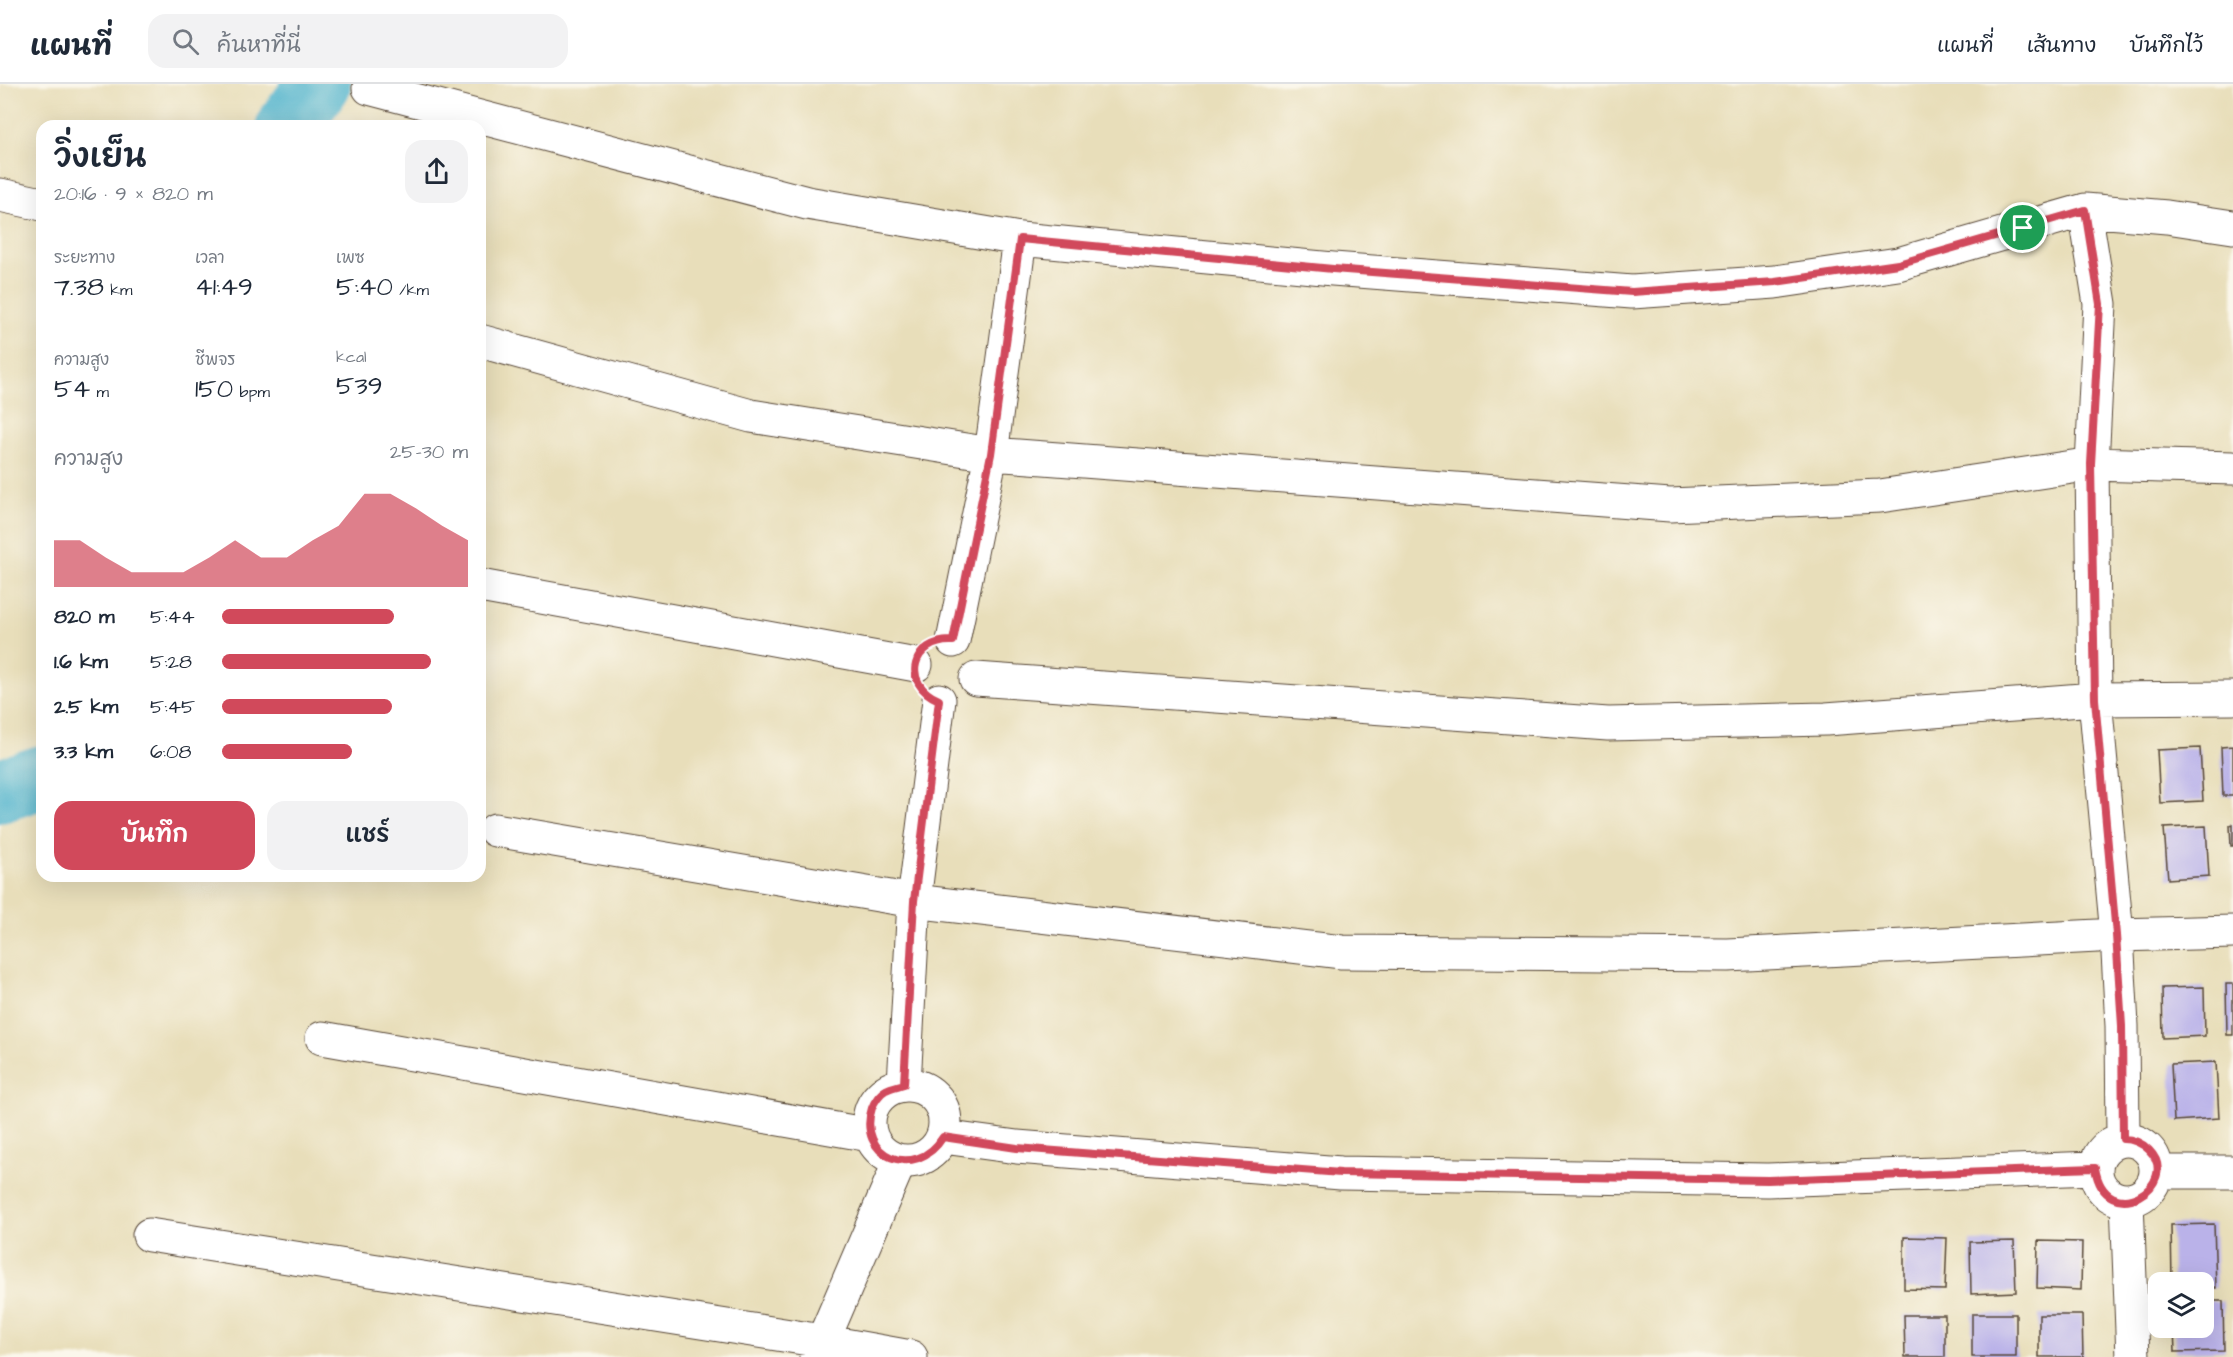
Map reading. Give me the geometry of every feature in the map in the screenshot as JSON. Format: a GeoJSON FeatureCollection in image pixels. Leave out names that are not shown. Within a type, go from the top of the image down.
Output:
{"type":"FeatureCollection","features":[{"type":"Feature","properties":{"kind":"street"},"geometry":{"type":"LineString","coordinates":[[369,88],[807,203],[1020,239],[1333,269],[1632,292],[1775,282],[1898,264],[2085,210],[2166,217],[2233,227]]}},
{"type":"Feature","properties":{"kind":"street"},"geometry":{"type":"LineString","coordinates":[[0,195],[36,203]]}},
{"type":"Feature","properties":{"kind":"street"},"geometry":{"type":"LineString","coordinates":[[2085,210],[2100,304],[2091,464],[2095,699],[2122,1026],[2123,1139]]}},
{"type":"Feature","properties":{"kind":"street"},"geometry":{"type":"LineString","coordinates":[[953,641],[991,454],[1020,239]]}},
{"type":"Feature","properties":{"kind":"street"},"geometry":{"type":"LineString","coordinates":[[486,343],[751,416],[991,454],[1670,505],[1880,496],[2091,464],[2233,468]]}},
{"type":"Feature","properties":{"kind":"street"},"geometry":{"type":"LineString","coordinates":[[486,587],[916,665]]}},
{"type":"Feature","properties":{"kind":"street"},"geometry":{"type":"LineString","coordinates":[[943,640],[953,641],[970,651],[977,669],[976,679],[972,688],[965,695],[948,701],[939,700],[923,691],[918,683],[916,665],[925,648],[943,640]]}},
{"type":"Feature","properties":{"kind":"street"},"geometry":{"type":"LineString","coordinates":[[976,679],[1608,724],[1826,719],[2095,699],[2233,698]]}},
{"type":"Feature","properties":{"kind":"street"},"geometry":{"type":"LineString","coordinates":[[904,1084],[914,901],[939,700]]}},
{"type":"Feature","properties":{"kind":"street"},"geometry":{"type":"LineString","coordinates":[[495,830],[914,901],[1342,952],[1728,955],[2116,935],[2233,932]]}},
{"type":"Feature","properties":{"kind":"street"},"geometry":{"type":"LineString","coordinates":[[322,1038],[870,1135]]}},
{"type":"Feature","properties":{"kind":"street"},"geometry":{"type":"LineString","coordinates":[[904,1084],[923,1088],[938,1100],[945,1118],[943,1137],[936,1148],[926,1156],[913,1161],[900,1161],[887,1156],[877,1147],[870,1135],[869,1118],[874,1102],[885,1090],[904,1084]]}},
{"type":"Feature","properties":{"kind":"street"},"geometry":{"type":"LineString","coordinates":[[943,1137],[1017,1148],[1341,1173],[1768,1180],[2095,1168]]}},
{"type":"Feature","properties":{"kind":"street"},"geometry":{"type":"LineString","coordinates":[[2131,1139],[2142,1144],[2152,1153],[2156,1172],[2150,1189],[2140,1197],[2127,1200],[2115,1198],[2104,1191],[2097,1180],[2095,1168],[2098,1156],[2106,1146],[2117,1140],[2131,1139]]}},
{"type":"Feature","properties":{"kind":"street"},"geometry":{"type":"LineString","coordinates":[[819,1349],[900,1161]]}},
{"type":"Feature","properties":{"kind":"street"},"geometry":{"type":"LineString","coordinates":[[2156,1172],[2233,1172]]}},
{"type":"Feature","properties":{"kind":"street"},"geometry":{"type":"LineString","coordinates":[[2127,1200],[2133,1357]]}},
{"type":"Feature","properties":{"kind":"street"},"geometry":{"type":"LineString","coordinates":[[148,1235],[819,1349],[911,1357]]}},
{"type":"Feature","properties":{"kind":"building"},"geometry":{"type":"Polygon","coordinates":[[[2233,746],[2233,796],[2223,796],[2221,747],[2233,746]]]}},
{"type":"Feature","properties":{"kind":"building"},"geometry":{"type":"Polygon","coordinates":[[[2200,748],[2203,801],[2160,803],[2157,750],[2200,748]]]}},
{"type":"Feature","properties":{"kind":"building"},"geometry":{"type":"Polygon","coordinates":[[[2233,824],[2233,846],[2231,846],[2230,825],[2233,824]]]}},
{"type":"Feature","properties":{"kind":"building"},"geometry":{"type":"Polygon","coordinates":[[[2206,826],[2209,876],[2168,879],[2164,828],[2206,826]]]}},
{"type":"Feature","properties":{"kind":"building"},"geometry":{"type":"Polygon","coordinates":[[[2226,984],[2233,984],[2233,1035],[2227,1035],[2226,984]]]}},
{"type":"Feature","properties":{"kind":"building"},"geometry":{"type":"Polygon","coordinates":[[[2204,987],[2205,1036],[2163,1038],[2162,988],[2204,987]]]}},
{"type":"Feature","properties":{"kind":"building"},"geometry":{"type":"Polygon","coordinates":[[[2216,1062],[2219,1118],[2174,1121],[2171,1064],[2216,1062]]]}},
{"type":"Feature","properties":{"kind":"building"},"geometry":{"type":"Polygon","coordinates":[[[2214,1224],[2216,1288],[2214,1288],[2214,1272],[2172,1272],[2171,1225],[2214,1224]]]}},
{"type":"Feature","properties":{"kind":"building"},"geometry":{"type":"Polygon","coordinates":[[[1904,1237],[1947,1238],[1945,1290],[1904,1289],[1904,1237]]]}},
{"type":"Feature","properties":{"kind":"building"},"geometry":{"type":"Polygon","coordinates":[[[2014,1241],[2016,1292],[1971,1294],[1970,1242],[2014,1241]]]}},
{"type":"Feature","properties":{"kind":"building"},"geometry":{"type":"Polygon","coordinates":[[[2038,1241],[2082,1242],[2081,1290],[2037,1288],[2038,1241]]]}},
{"type":"Feature","properties":{"kind":"building"},"geometry":{"type":"Polygon","coordinates":[[[2214,1301],[2223,1301],[2224,1351],[2175,1352],[2174,1338],[2214,1338],[2214,1301]]]}},
{"type":"Feature","properties":{"kind":"building"},"geometry":{"type":"Polygon","coordinates":[[[1972,1314],[2016,1314],[2016,1357],[1972,1357],[1972,1314]]]}},
{"type":"Feature","properties":{"kind":"building"},"geometry":{"type":"Polygon","coordinates":[[[1904,1315],[1945,1315],[1945,1357],[1905,1357],[1904,1315]]]}},
{"type":"Feature","properties":{"kind":"building"},"geometry":{"type":"Polygon","coordinates":[[[2039,1315],[2082,1315],[2083,1357],[2039,1357],[2039,1315]]]}},
{"type":"Feature","properties":{"kind":"waterway"},"geometry":{"type":"LineString","coordinates":[[292,120],[319,84]]}},
{"type":"Feature","properties":{"kind":"waterway"},"geometry":{"type":"LineString","coordinates":[[0,791],[36,779]]}},
{"type":"Feature","properties":{"kind":"route"},"geometry":{"type":"LineString","coordinates":[[2085,210],[2100,304],[2091,464],[2095,699],[2122,1026],[2123,1139],[2131,1139],[2142,1144],[2152,1153],[2156,1165],[2156,1178],[2150,1189],[2140,1197],[2127,1200],[2115,1198],[2104,1191],[2097,1180],[2095,1168],[1768,1180],[1341,1173],[1017,1148],[943,1137],[936,1148],[926,1156],[913,1161],[900,1161],[887,1156],[877,1147],[870,1135],[869,1118],[874,1102],[885,1090],[904,1084],[914,901],[939,700],[923,691],[918,683],[916,665],[919,655],[925,648],[943,640],[953,641],[991,454],[1020,239],[1333,269],[1632,292],[1775,282],[1898,264],[2023,228],[2085,210]]}}]}
